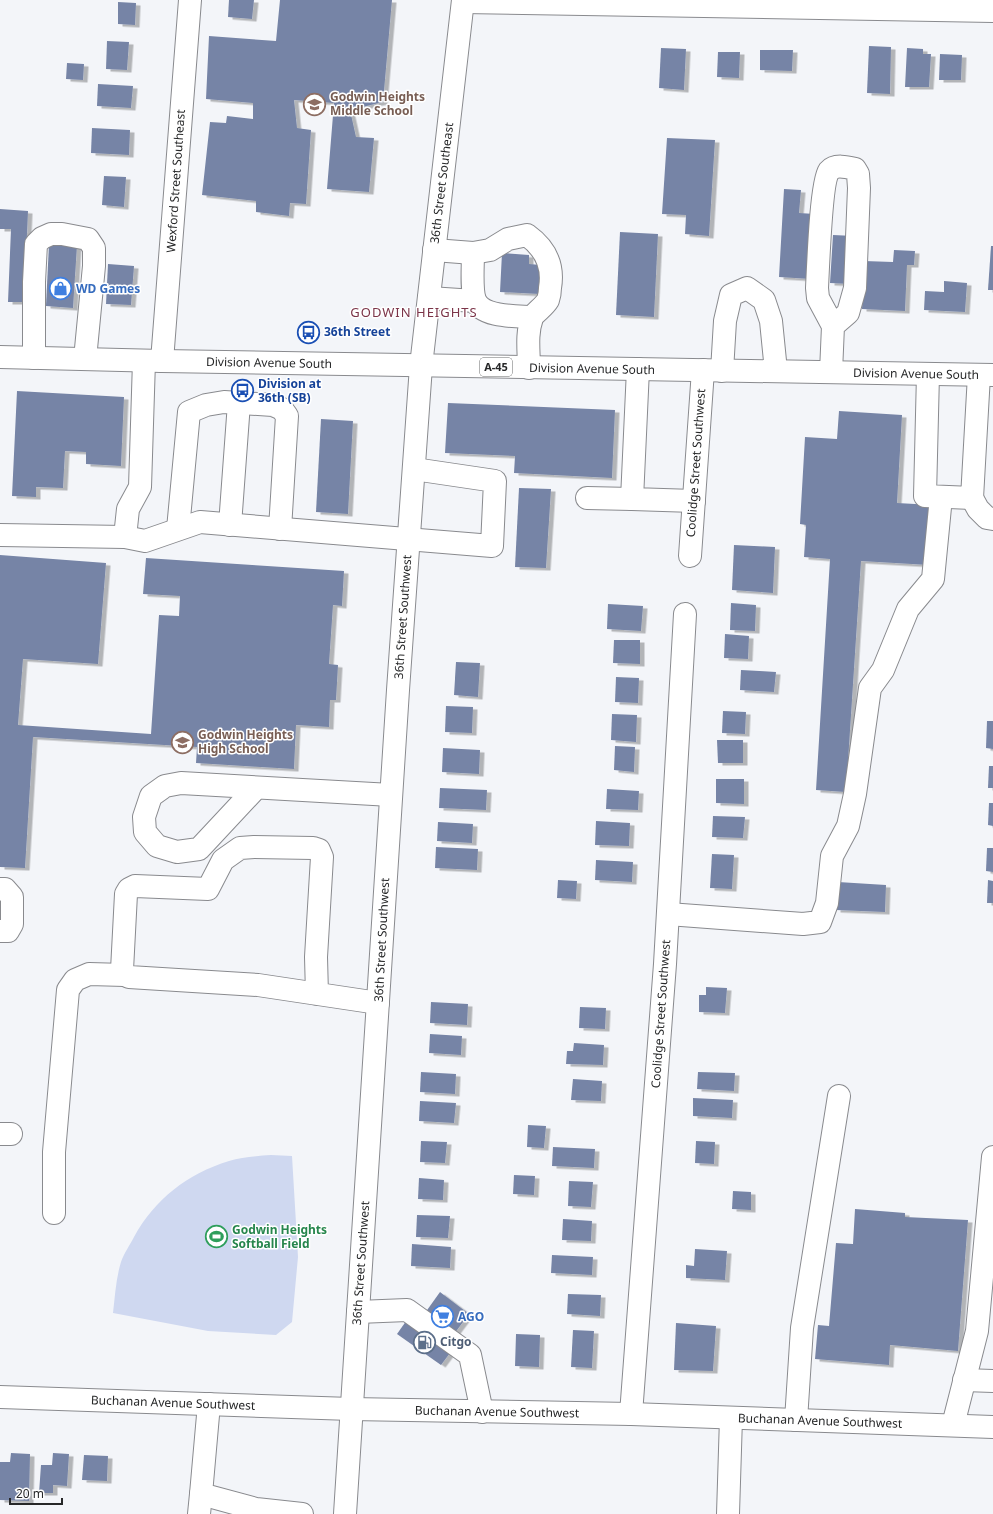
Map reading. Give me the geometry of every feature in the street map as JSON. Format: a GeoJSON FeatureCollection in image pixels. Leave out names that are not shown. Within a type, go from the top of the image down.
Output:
{"type":"FeatureCollection","features":[{"type":"Feature","properties":{"kind":"street","name":"Wexford Street Southeast"},"geometry":{"type":"LineString","coordinates":[[125,538],[128,509],[140,487],[190,0]]}},
{"type":"Feature","properties":{"kind":"street"},"geometry":{"type":"LineString","coordinates":[[463,1],[993,11]]}},
{"type":"Feature","properties":{"kind":"street","name":"36th Street Southeast"},"geometry":{"type":"LineString","coordinates":[[421,366],[463,1]]}},
{"type":"Feature","properties":{"kind":"street"},"geometry":{"type":"LineString","coordinates":[[831,372],[833,326],[818,298],[817,288],[825,180],[830,170],[837,167],[846,167],[855,169],[858,174],[859,188],[855,282],[848,313],[833,326]]}},
{"type":"Feature","properties":{"kind":"street"},"geometry":{"type":"LineString","coordinates":[[34,358],[34,282],[36,244],[42,238],[51,234],[62,234],[88,238],[94,248],[94,266],[85,359]]}},
{"type":"Feature","properties":{"kind":"street"},"geometry":{"type":"LineString","coordinates":[[434,250],[473,253],[490,250],[508,239],[527,235],[538,243],[549,262],[552,279],[548,299],[541,309],[532,317],[529,331],[529,368]]}},
{"type":"Feature","properties":{"kind":"street"},"geometry":{"type":"LineString","coordinates":[[473,253],[473,285],[475,301],[484,310],[499,316],[532,317]]}},
{"type":"Feature","properties":{"kind":"street","name":"Coolidge Street Southwest"},"geometry":{"type":"LineString","coordinates":[[690,556],[694,501],[713,370],[731,295],[747,288],[764,300],[771,321],[776,371]]}},
{"type":"Feature","properties":{"kind":"street"},"geometry":{"type":"LineString","coordinates":[[429,298],[475,301]]}},
{"type":"Feature","properties":{"kind":"street","name":"Division Avenue South"},"geometry":{"type":"LineString","coordinates":[[0,356],[153,361],[986,375]]}},
{"type":"Feature","properties":{"kind":"street","name":"36th Street Southwest"},"geometry":{"type":"LineString","coordinates":[[345,1514],[391,795],[421,366]]}},
{"type":"Feature","properties":{"kind":"street"},"geometry":{"type":"LineString","coordinates":[[632,499],[638,369]]}},
{"type":"Feature","properties":{"kind":"street"},"geometry":{"type":"LineString","coordinates":[[928,374],[924,496],[972,498]]}},
{"type":"Feature","properties":{"kind":"street"},"geometry":{"type":"LineString","coordinates":[[986,375],[972,498],[978,509],[988,518],[993,518]]}},
{"type":"Feature","properties":{"kind":"street"},"geometry":{"type":"LineString","coordinates":[[178,529],[188,412],[206,405],[224,402],[273,405],[282,409],[287,416],[280,529]]}},
{"type":"Feature","properties":{"kind":"street"},"geometry":{"type":"LineString","coordinates":[[230,525],[240,403]]}},
{"type":"Feature","properties":{"kind":"street"},"geometry":{"type":"LineString","coordinates":[[0,535],[125,538],[145,541],[200,522],[492,546],[495,481],[414,468]]}},
{"type":"Feature","properties":{"kind":"street"},"geometry":{"type":"LineString","coordinates":[[668,914],[803,924],[820,922],[827,903],[832,856],[848,826],[855,794],[870,688],[883,670],[908,609],[934,579],[941,497]]}},
{"type":"Feature","properties":{"kind":"street"},"geometry":{"type":"LineString","coordinates":[[587,498],[694,501]]}},
{"type":"Feature","properties":{"kind":"street","name":"Coolidge Street Southwest"},"geometry":{"type":"LineString","coordinates":[[631,1414],[668,914],[685,614]]}},
{"type":"Feature","properties":{"kind":"street"},"geometry":{"type":"LineString","coordinates":[[256,788],[199,849],[177,852],[157,846],[145,832],[144,817],[151,796],[165,786],[181,783],[391,795]]}},
{"type":"Feature","properties":{"kind":"street"},"geometry":{"type":"LineString","coordinates":[[125,975],[122,970],[126,894],[129,890],[135,886],[208,888],[223,860],[240,848],[313,848],[319,850],[322,857],[316,957],[317,994]]}},
{"type":"Feature","properties":{"kind":"street"},"geometry":{"type":"LineString","coordinates":[[0,889],[5,889],[12,897],[12,924],[8,931],[0,931]]}},
{"type":"Feature","properties":{"kind":"street"},"geometry":{"type":"LineString","coordinates":[[54,1213],[54,1152],[68,990],[75,980],[89,974],[125,975],[129,977],[258,985],[378,1003]]}},
{"type":"Feature","properties":{"kind":"street"},"geometry":{"type":"LineString","coordinates":[[796,1420],[802,1328],[839,1096]]}},
{"type":"Feature","properties":{"kind":"street"},"geometry":{"type":"LineString","coordinates":[[953,1425],[977,1330],[993,1158]]}},
{"type":"Feature","properties":{"kind":"street"},"geometry":{"type":"LineString","coordinates":[[358,1312],[407,1310],[470,1355],[482,1412]]}},
{"type":"Feature","properties":{"kind":"street"},"geometry":{"type":"LineString","coordinates":[[964,1380],[993,1381]]}},
{"type":"Feature","properties":{"kind":"street","name":"Buchanan Avenue Southwest"},"geometry":{"type":"LineString","coordinates":[[0,1397],[351,1409],[631,1414],[993,1427]]}},
{"type":"Feature","properties":{"kind":"street"},"geometry":{"type":"LineString","coordinates":[[209,1404],[200,1504],[302,1514]]}},
{"type":"Feature","properties":{"kind":"street"},"geometry":{"type":"LineString","coordinates":[[728,1514],[731,1418]]}},
{"type":"Feature","properties":{"kind":"shaded area","name":"Godwin Heights Softball Field"},"geometry":{"type":"Polygon","coordinates":[[[271,1155],[292,1156],[298,1257],[292,1322],[276,1335],[208,1331],[113,1313],[119,1268],[125,1252],[142,1223],[162,1200],[186,1181],[214,1166],[239,1159],[271,1155]]]}},
{"type":"Feature","properties":{"kind":"building"},"geometry":{"type":"Polygon","coordinates":[[[229,0],[254,0],[252,19],[228,17],[229,0]]]}},
{"type":"Feature","properties":{"kind":"building"},"geometry":{"type":"Polygon","coordinates":[[[280,0],[392,0],[383,102],[350,110],[356,137],[374,138],[369,192],[327,189],[334,103],[294,100],[297,128],[311,130],[306,204],[290,203],[289,216],[256,212],[256,201],[202,195],[210,122],[226,123],[227,116],[253,119],[253,103],[206,99],[209,36],[276,41],[280,0]]]}},
{"type":"Feature","properties":{"kind":"building"},"geometry":{"type":"Polygon","coordinates":[[[118,2],[136,3],[135,25],[118,24],[118,2]]]}},
{"type":"Feature","properties":{"kind":"building"},"geometry":{"type":"Polygon","coordinates":[[[107,41],[129,42],[127,70],[106,69],[107,41]]]}},
{"type":"Feature","properties":{"kind":"building"},"geometry":{"type":"Polygon","coordinates":[[[869,46],[891,47],[890,94],[867,93],[869,46]]]}},
{"type":"Feature","properties":{"kind":"building"},"geometry":{"type":"Polygon","coordinates":[[[661,48],[686,49],[684,90],[659,88],[661,48]]]}},
{"type":"Feature","properties":{"kind":"building"},"geometry":{"type":"Polygon","coordinates":[[[907,48],[923,49],[923,54],[931,54],[929,87],[905,87],[907,48]]]}},
{"type":"Feature","properties":{"kind":"building"},"geometry":{"type":"Polygon","coordinates":[[[760,50],[793,50],[792,71],[760,70],[760,50]]]}},
{"type":"Feature","properties":{"kind":"building"},"geometry":{"type":"Polygon","coordinates":[[[718,52],[740,52],[739,78],[717,77],[718,52]]]}},
{"type":"Feature","properties":{"kind":"building"},"geometry":{"type":"Polygon","coordinates":[[[940,54],[962,55],[961,80],[939,80],[940,54]]]}},
{"type":"Feature","properties":{"kind":"building"},"geometry":{"type":"Polygon","coordinates":[[[67,63],[84,64],[83,80],[66,79],[67,63]]]}},
{"type":"Feature","properties":{"kind":"building"},"geometry":{"type":"Polygon","coordinates":[[[98,84],[133,86],[131,108],[97,106],[98,84]]]}},
{"type":"Feature","properties":{"kind":"building"},"geometry":{"type":"Polygon","coordinates":[[[92,128],[130,130],[129,155],[91,153],[92,128]]]}},
{"type":"Feature","properties":{"kind":"building"},"geometry":{"type":"Polygon","coordinates":[[[667,138],[715,140],[709,236],[685,234],[686,215],[662,214],[667,138]]]}},
{"type":"Feature","properties":{"kind":"building"},"geometry":{"type":"Polygon","coordinates":[[[104,176],[126,177],[124,207],[102,205],[104,176]]]}},
{"type":"Feature","properties":{"kind":"building"},"geometry":{"type":"Polygon","coordinates":[[[784,189],[801,190],[799,213],[815,214],[811,279],[779,277],[784,189]]]}},
{"type":"Feature","properties":{"kind":"building"},"geometry":{"type":"Polygon","coordinates":[[[0,209],[28,211],[24,302],[8,302],[11,229],[0,229],[0,209]]]}},
{"type":"Feature","properties":{"kind":"building"},"geometry":{"type":"Polygon","coordinates":[[[620,232],[658,234],[654,317],[616,315],[620,232]]]}},
{"type":"Feature","properties":{"kind":"building"},"geometry":{"type":"Polygon","coordinates":[[[833,235],[854,236],[851,284],[830,283],[833,235]]]}},
{"type":"Feature","properties":{"kind":"building"},"geometry":{"type":"Polygon","coordinates":[[[49,244],[77,245],[73,308],[46,306],[49,244]]]}},
{"type":"Feature","properties":{"kind":"building"},"geometry":{"type":"Polygon","coordinates":[[[991,246],[993,246],[993,290],[988,290],[991,246]]]}},
{"type":"Feature","properties":{"kind":"building"},"geometry":{"type":"Polygon","coordinates":[[[894,250],[915,251],[914,265],[907,265],[905,311],[862,309],[864,261],[893,262],[894,250]]]}},
{"type":"Feature","properties":{"kind":"building"},"geometry":{"type":"Polygon","coordinates":[[[502,253],[529,255],[529,264],[541,265],[540,294],[500,292],[502,253]]]}},
{"type":"Feature","properties":{"kind":"building"},"geometry":{"type":"Polygon","coordinates":[[[108,264],[134,266],[131,305],[106,304],[108,264]]]}},
{"type":"Feature","properties":{"kind":"building"},"geometry":{"type":"Polygon","coordinates":[[[944,281],[967,283],[965,312],[924,310],[925,291],[944,292],[944,281]]]}},
{"type":"Feature","properties":{"kind":"building"},"geometry":{"type":"Polygon","coordinates":[[[17,391],[124,397],[121,466],[86,464],[86,452],[65,451],[63,488],[36,487],[36,497],[12,496],[17,391]]]}},
{"type":"Feature","properties":{"kind":"building"},"geometry":{"type":"Polygon","coordinates":[[[448,403],[615,410],[612,478],[514,473],[515,456],[445,453],[448,403]]]}},
{"type":"Feature","properties":{"kind":"building"},"geometry":{"type":"Polygon","coordinates":[[[839,411],[902,415],[897,503],[933,505],[929,565],[861,561],[846,792],[816,790],[830,559],[804,557],[806,525],[800,524],[805,437],[837,439],[839,411]]]}},
{"type":"Feature","properties":{"kind":"building"},"geometry":{"type":"Polygon","coordinates":[[[321,419],[353,421],[348,514],[316,512],[321,419]]]}},
{"type":"Feature","properties":{"kind":"building"},"geometry":{"type":"Polygon","coordinates":[[[519,488],[551,489],[546,568],[515,567],[519,488]]]}},
{"type":"Feature","properties":{"kind":"building"},"geometry":{"type":"Polygon","coordinates":[[[734,545],[775,547],[773,593],[732,590],[734,545]]]}},
{"type":"Feature","properties":{"kind":"building","name":"Godwin Heights High School"},"geometry":{"type":"Polygon","coordinates":[[[0,555],[106,563],[98,664],[23,659],[18,725],[151,734],[159,615],[179,616],[180,596],[143,594],[146,558],[344,571],[342,606],[333,605],[329,664],[338,665],[336,700],[330,700],[329,727],[296,725],[294,769],[196,763],[197,747],[33,737],[25,868],[0,867],[0,555]]]}},
{"type":"Feature","properties":{"kind":"building"},"geometry":{"type":"Polygon","coordinates":[[[731,603],[756,605],[755,631],[730,630],[731,603]]]}},
{"type":"Feature","properties":{"kind":"building"},"geometry":{"type":"Polygon","coordinates":[[[608,604],[643,606],[641,631],[607,629],[608,604]]]}},
{"type":"Feature","properties":{"kind":"building"},"geometry":{"type":"Polygon","coordinates":[[[725,634],[749,636],[748,659],[724,658],[725,634]]]}},
{"type":"Feature","properties":{"kind":"building"},"geometry":{"type":"Polygon","coordinates":[[[614,640],[640,640],[640,664],[613,663],[614,640]]]}},
{"type":"Feature","properties":{"kind":"building"},"geometry":{"type":"Polygon","coordinates":[[[456,662],[480,663],[478,697],[454,695],[456,662]]]}},
{"type":"Feature","properties":{"kind":"building"},"geometry":{"type":"Polygon","coordinates":[[[741,670],[776,672],[774,692],[740,690],[741,670]]]}},
{"type":"Feature","properties":{"kind":"building"},"geometry":{"type":"Polygon","coordinates":[[[616,677],[639,678],[638,703],[615,702],[616,677]]]}},
{"type":"Feature","properties":{"kind":"building"},"geometry":{"type":"Polygon","coordinates":[[[446,706],[473,707],[472,733],[445,732],[446,706]]]}},
{"type":"Feature","properties":{"kind":"building"},"geometry":{"type":"Polygon","coordinates":[[[723,711],[746,712],[745,734],[722,733],[723,711]]]}},
{"type":"Feature","properties":{"kind":"building"},"geometry":{"type":"Polygon","coordinates":[[[612,714],[637,715],[636,742],[611,740],[612,714]]]}},
{"type":"Feature","properties":{"kind":"building"},"geometry":{"type":"Polygon","coordinates":[[[987,721],[993,721],[993,749],[986,748],[987,721]]]}},
{"type":"Feature","properties":{"kind":"building"},"geometry":{"type":"Polygon","coordinates":[[[717,740],[743,740],[743,763],[718,763],[717,740]]]}},
{"type":"Feature","properties":{"kind":"building"},"geometry":{"type":"Polygon","coordinates":[[[615,746],[635,747],[634,772],[614,770],[615,746]]]}},
{"type":"Feature","properties":{"kind":"building"},"geometry":{"type":"Polygon","coordinates":[[[443,748],[480,750],[479,774],[442,772],[443,748]]]}},
{"type":"Feature","properties":{"kind":"building"},"geometry":{"type":"Polygon","coordinates":[[[989,766],[993,766],[993,788],[988,788],[989,766]]]}},
{"type":"Feature","properties":{"kind":"building"},"geometry":{"type":"Polygon","coordinates":[[[716,779],[744,779],[744,804],[716,803],[716,779]]]}},
{"type":"Feature","properties":{"kind":"building"},"geometry":{"type":"Polygon","coordinates":[[[440,788],[487,790],[486,810],[439,808],[440,788]]]}},
{"type":"Feature","properties":{"kind":"building"},"geometry":{"type":"Polygon","coordinates":[[[607,789],[639,791],[638,810],[606,809],[607,789]]]}},
{"type":"Feature","properties":{"kind":"building"},"geometry":{"type":"Polygon","coordinates":[[[989,803],[993,803],[993,826],[988,825],[989,803]]]}},
{"type":"Feature","properties":{"kind":"building"},"geometry":{"type":"Polygon","coordinates":[[[713,816],[745,817],[743,838],[712,837],[713,816]]]}},
{"type":"Feature","properties":{"kind":"building"},"geometry":{"type":"Polygon","coordinates":[[[596,821],[630,823],[629,846],[595,845],[596,821]]]}},
{"type":"Feature","properties":{"kind":"building"},"geometry":{"type":"Polygon","coordinates":[[[438,822],[473,824],[472,843],[437,841],[438,822]]]}},
{"type":"Feature","properties":{"kind":"building"},"geometry":{"type":"Polygon","coordinates":[[[436,847],[478,849],[477,870],[435,868],[436,847]]]}},
{"type":"Feature","properties":{"kind":"building"},"geometry":{"type":"Polygon","coordinates":[[[987,848],[993,848],[993,872],[986,871],[987,848]]]}},
{"type":"Feature","properties":{"kind":"building"},"geometry":{"type":"Polygon","coordinates":[[[712,854],[734,855],[732,889],[710,888],[712,854]]]}},
{"type":"Feature","properties":{"kind":"building"},"geometry":{"type":"Polygon","coordinates":[[[596,860],[633,862],[632,882],[595,880],[596,860]]]}},
{"type":"Feature","properties":{"kind":"building"},"geometry":{"type":"Polygon","coordinates":[[[558,880],[577,881],[576,899],[557,898],[558,880]]]}},
{"type":"Feature","properties":{"kind":"building"},"geometry":{"type":"Polygon","coordinates":[[[988,880],[993,881],[993,903],[987,903],[988,880]]]}},
{"type":"Feature","properties":{"kind":"building"},"geometry":{"type":"Polygon","coordinates":[[[838,882],[886,885],[885,912],[836,910],[838,882]]]}},
{"type":"Feature","properties":{"kind":"building"},"geometry":{"type":"Polygon","coordinates":[[[706,987],[727,988],[725,1013],[699,1012],[699,995],[706,995],[706,987]]]}},
{"type":"Feature","properties":{"kind":"building"},"geometry":{"type":"Polygon","coordinates":[[[431,1002],[468,1004],[467,1025],[430,1023],[431,1002]]]}},
{"type":"Feature","properties":{"kind":"building"},"geometry":{"type":"Polygon","coordinates":[[[580,1007],[606,1008],[605,1029],[579,1028],[580,1007]]]}},
{"type":"Feature","properties":{"kind":"building"},"geometry":{"type":"Polygon","coordinates":[[[430,1034],[462,1036],[461,1055],[429,1053],[430,1034]]]}},
{"type":"Feature","properties":{"kind":"building"},"geometry":{"type":"Polygon","coordinates":[[[574,1043],[604,1045],[603,1065],[566,1064],[567,1051],[573,1051],[574,1043]]]}},
{"type":"Feature","properties":{"kind":"building"},"geometry":{"type":"Polygon","coordinates":[[[421,1072],[456,1074],[455,1094],[420,1092],[421,1072]]]}},
{"type":"Feature","properties":{"kind":"building"},"geometry":{"type":"Polygon","coordinates":[[[698,1072],[735,1073],[734,1091],[697,1089],[698,1072]]]}},
{"type":"Feature","properties":{"kind":"building"},"geometry":{"type":"Polygon","coordinates":[[[573,1079],[602,1081],[601,1101],[571,1100],[573,1079]]]}},
{"type":"Feature","properties":{"kind":"building"},"geometry":{"type":"Polygon","coordinates":[[[693,1098],[733,1100],[732,1118],[693,1116],[693,1098]]]}},
{"type":"Feature","properties":{"kind":"building"},"geometry":{"type":"Polygon","coordinates":[[[420,1101],[456,1103],[454,1123],[419,1121],[420,1101]]]}},
{"type":"Feature","properties":{"kind":"building"},"geometry":{"type":"Polygon","coordinates":[[[528,1125],[546,1126],[544,1148],[527,1147],[528,1125]]]}},
{"type":"Feature","properties":{"kind":"building"},"geometry":{"type":"Polygon","coordinates":[[[421,1141],[447,1142],[445,1163],[420,1162],[421,1141]]]}},
{"type":"Feature","properties":{"kind":"building"},"geometry":{"type":"Polygon","coordinates":[[[696,1141],[715,1142],[714,1164],[695,1163],[696,1141]]]}},
{"type":"Feature","properties":{"kind":"building"},"geometry":{"type":"Polygon","coordinates":[[[553,1147],[595,1149],[594,1168],[552,1166],[553,1147]]]}},
{"type":"Feature","properties":{"kind":"building"},"geometry":{"type":"Polygon","coordinates":[[[514,1175],[535,1176],[534,1195],[513,1194],[514,1175]]]}},
{"type":"Feature","properties":{"kind":"building"},"geometry":{"type":"Polygon","coordinates":[[[419,1178],[444,1180],[443,1200],[418,1199],[419,1178]]]}},
{"type":"Feature","properties":{"kind":"building"},"geometry":{"type":"Polygon","coordinates":[[[569,1181],[593,1182],[591,1207],[568,1206],[569,1181]]]}},
{"type":"Feature","properties":{"kind":"building"},"geometry":{"type":"Polygon","coordinates":[[[733,1191],[751,1192],[751,1210],[732,1209],[733,1191]]]}},
{"type":"Feature","properties":{"kind":"building"},"geometry":{"type":"Polygon","coordinates":[[[855,1209],[905,1213],[905,1217],[968,1220],[958,1351],[890,1345],[889,1365],[815,1359],[818,1325],[829,1326],[836,1243],[853,1244],[855,1209]]]}},
{"type":"Feature","properties":{"kind":"building"},"geometry":{"type":"Polygon","coordinates":[[[417,1215],[450,1216],[448,1238],[416,1237],[417,1215]]]}},
{"type":"Feature","properties":{"kind":"building"},"geometry":{"type":"Polygon","coordinates":[[[563,1219],[592,1221],[591,1241],[562,1240],[563,1219]]]}},
{"type":"Feature","properties":{"kind":"building"},"geometry":{"type":"Polygon","coordinates":[[[412,1244],[451,1247],[450,1268],[411,1266],[412,1244]]]}},
{"type":"Feature","properties":{"kind":"building"},"geometry":{"type":"Polygon","coordinates":[[[695,1249],[727,1251],[725,1280],[686,1278],[686,1265],[694,1266],[695,1249]]]}},
{"type":"Feature","properties":{"kind":"building"},"geometry":{"type":"Polygon","coordinates":[[[552,1255],[593,1257],[592,1275],[551,1273],[552,1255]]]}},
{"type":"Feature","properties":{"kind":"building"},"geometry":{"type":"Polygon","coordinates":[[[440,1292],[469,1314],[454,1334],[425,1313],[440,1292]]]}},
{"type":"Feature","properties":{"kind":"building"},"geometry":{"type":"Polygon","coordinates":[[[568,1294],[601,1295],[600,1316],[567,1314],[568,1294]]]}},
{"type":"Feature","properties":{"kind":"building"},"geometry":{"type":"Polygon","coordinates":[[[409,1317],[453,1349],[441,1365],[397,1334],[409,1317]]]}},
{"type":"Feature","properties":{"kind":"building"},"geometry":{"type":"Polygon","coordinates":[[[676,1323],[716,1326],[713,1371],[674,1370],[676,1323]]]}},
{"type":"Feature","properties":{"kind":"building"},"geometry":{"type":"Polygon","coordinates":[[[573,1330],[594,1331],[592,1368],[571,1367],[573,1330]]]}},
{"type":"Feature","properties":{"kind":"building"},"geometry":{"type":"Polygon","coordinates":[[[516,1334],[540,1335],[539,1367],[515,1366],[516,1334]]]}},
{"type":"Feature","properties":{"kind":"building"},"geometry":{"type":"Polygon","coordinates":[[[11,1453],[30,1454],[29,1501],[0,1500],[0,1462],[10,1462],[11,1453]]]}},
{"type":"Feature","properties":{"kind":"building"},"geometry":{"type":"Polygon","coordinates":[[[53,1453],[69,1454],[67,1486],[53,1485],[53,1493],[39,1493],[41,1465],[52,1465],[53,1453]]]}},
{"type":"Feature","properties":{"kind":"building"},"geometry":{"type":"Polygon","coordinates":[[[84,1455],[108,1456],[107,1481],[82,1480],[84,1455]]]}},
{"type":"Feature","properties":{"kind":"place","name":"Godwin Heights Middle School"},"geometry":{"type":"Point","coordinates":[314,104]}},
{"type":"Feature","properties":{"kind":"place","name":"WD Games"},"geometry":{"type":"Point","coordinates":[61,289]}},
{"type":"Feature","properties":{"kind":"place","name":"36th Street"},"geometry":{"type":"Point","coordinates":[308,332]}},
{"type":"Feature","properties":{"kind":"place","name":"Division at 36th (SB)"},"geometry":{"type":"Point","coordinates":[242,391]}},
{"type":"Feature","properties":{"kind":"place","name":"Godwin Heights High School"},"geometry":{"type":"Point","coordinates":[183,742]}},
{"type":"Feature","properties":{"kind":"place","name":"Godwin Heights Softball Field"},"geometry":{"type":"Point","coordinates":[216,1237]}},
{"type":"Feature","properties":{"kind":"place","name":"AGO"},"geometry":{"type":"Point","coordinates":[443,1317]}},
{"type":"Feature","properties":{"kind":"place","name":"Citgo"},"geometry":{"type":"Point","coordinates":[425,1342]}},
{"type":"Feature","properties":{"kind":"district","name":"GODWIN HEIGHTS"},"geometry":{"type":"Point","coordinates":[414,312]}}]}
